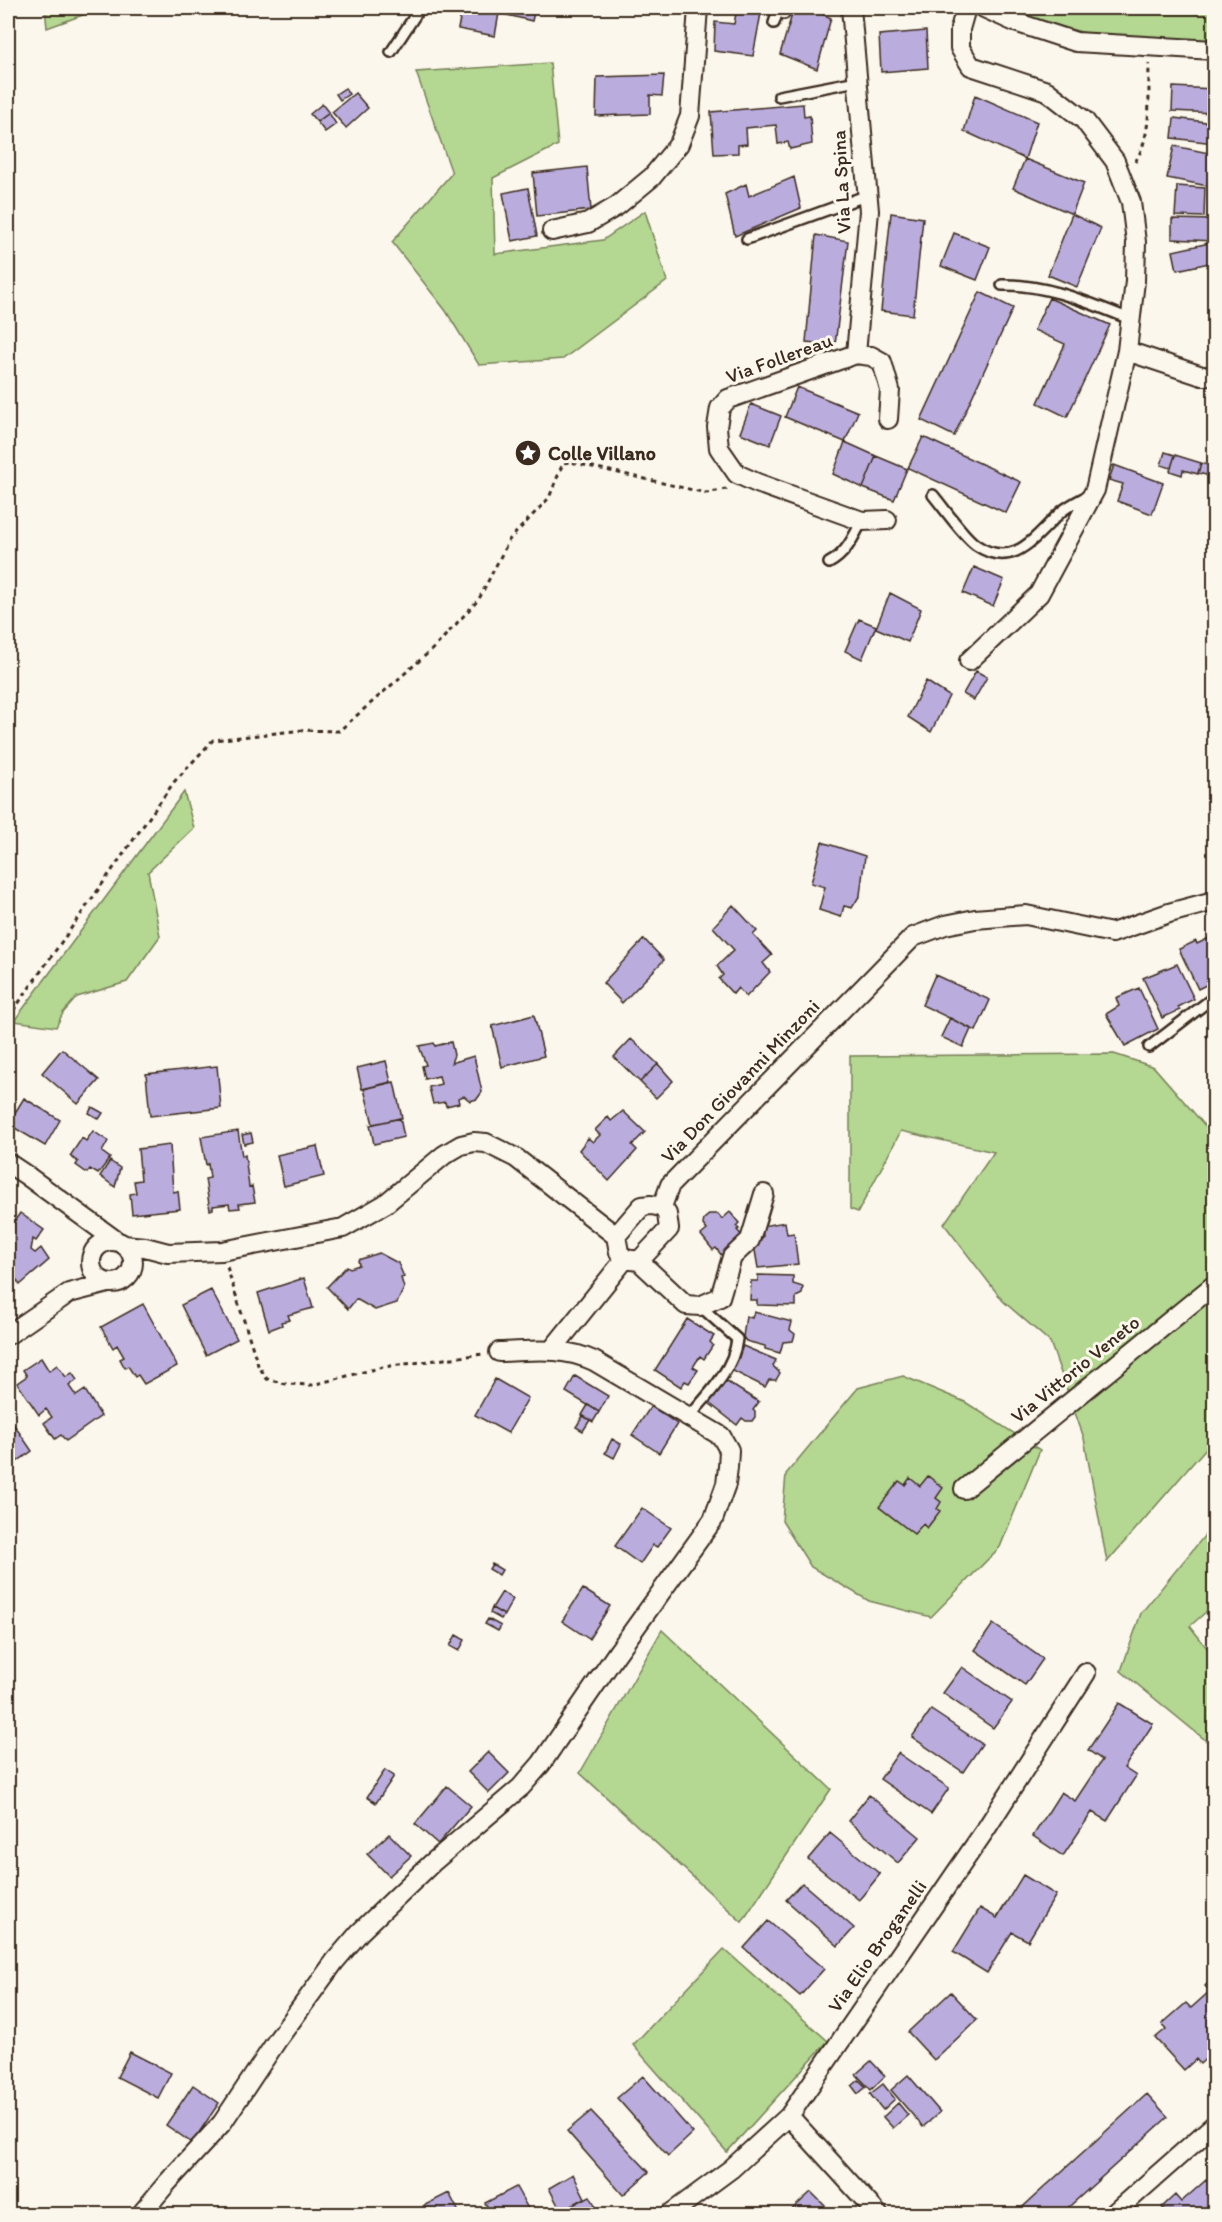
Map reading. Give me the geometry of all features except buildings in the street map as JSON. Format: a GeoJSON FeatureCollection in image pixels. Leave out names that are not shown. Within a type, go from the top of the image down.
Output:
{"type":"FeatureCollection","features":[{"type":"Feature","properties":{"kind":"street"},"geometry":{"type":"LineString","coordinates":[[552,231],[588,223],[617,206],[652,177],[679,144],[690,116],[698,8]]}},
{"type":"Feature","properties":{"kind":"street","name":"Via La Spina"},"geometry":{"type":"LineString","coordinates":[[851,8],[869,211],[856,354]]}},
{"type":"Feature","properties":{"kind":"street"},"geometry":{"type":"LineString","coordinates":[[966,8],[960,29],[960,48],[971,66],[1047,91],[1084,120],[1115,161],[1131,202],[1137,242],[1127,351],[1095,490],[1039,594],[969,661]]}},
{"type":"Feature","properties":{"kind":"street"},"geometry":{"type":"LineString","coordinates":[[984,8],[1015,22],[1076,42],[1215,50]]}},
{"type":"Feature","properties":{"kind":"street"},"geometry":{"type":"LineString","coordinates":[[1127,351],[1202,376],[1215,375]]}},
{"type":"Feature","properties":{"kind":"street","name":"Via Follereau"},"geometry":{"type":"LineString","coordinates":[[737,474],[719,448],[717,427],[720,408],[728,399],[856,354],[871,356],[882,362],[890,390],[888,419]]}},
{"type":"Feature","properties":{"kind":"street"},"geometry":{"type":"LineString","coordinates":[[737,474],[862,520],[887,520]]}},
{"type":"Feature","properties":{"kind":"street","name":"Via Don Giovanni Minzoni"},"geometry":{"type":"LineString","coordinates":[[662,1207],[670,1185],[913,937],[945,925],[1026,915],[1112,933],[1169,913],[1215,901]]}},
{"type":"Feature","properties":{"kind":"street"},"geometry":{"type":"LineString","coordinates":[[69,1293],[105,1243],[145,1247],[168,1253],[222,1251],[343,1228],[378,1209],[444,1155],[461,1145],[474,1142],[486,1143],[516,1158],[616,1236],[619,1252],[686,1305],[700,1306],[720,1297],[732,1257],[750,1240],[764,1194]]}},
{"type":"Feature","properties":{"kind":"street"},"geometry":{"type":"LineString","coordinates":[[8,1163],[89,1220],[132,1255],[130,1273],[121,1282],[69,1293],[8,1335]]}},
{"type":"Feature","properties":{"kind":"street"},"geometry":{"type":"LineString","coordinates":[[551,1351],[632,1260],[669,1229],[668,1214],[662,1207],[642,1206],[616,1236]]}},
{"type":"Feature","properties":{"kind":"street"},"geometry":{"type":"LineString","coordinates":[[89,1220],[96,1276],[108,1283]]}},
{"type":"Feature","properties":{"kind":"street"},"geometry":{"type":"LineString","coordinates":[[132,1268],[168,1253]]}},
{"type":"Feature","properties":{"kind":"street","name":"Via Vittorio Veneto"},"geometry":{"type":"LineString","coordinates":[[964,1489],[1215,1285]]}},
{"type":"Feature","properties":{"kind":"street"},"geometry":{"type":"LineString","coordinates":[[141,2214],[222,2123],[278,2038],[335,1961],[360,1932],[432,1863],[521,1787],[542,1764],[617,1653],[713,1520],[726,1484],[729,1450],[721,1436],[575,1352],[499,1352]]}},
{"type":"Feature","properties":{"kind":"street","name":"Via Elio Broganelli"},"geometry":{"type":"LineString","coordinates":[[670,2214],[731,2169],[789,2116],[986,1829],[1086,1673]]}},
{"type":"Feature","properties":{"kind":"street"},"geometry":{"type":"LineString","coordinates":[[789,2116],[878,2214]]}},
{"type":"Feature","properties":{"kind":"street"},"geometry":{"type":"LineString","coordinates":[[1113,2214],[1215,2126]]}},
{"type":"Feature","properties":{"kind":"lane"},"geometry":{"type":"LineString","coordinates":[[391,52],[420,8]]}},
{"type":"Feature","properties":{"kind":"lane"},"geometry":{"type":"LineString","coordinates":[[774,23],[783,10]]}},
{"type":"Feature","properties":{"kind":"lane"},"geometry":{"type":"LineString","coordinates":[[779,96],[857,81]]}},
{"type":"Feature","properties":{"kind":"lane"},"geometry":{"type":"LineString","coordinates":[[747,239],[868,195]]}},
{"type":"Feature","properties":{"kind":"lane"},"geometry":{"type":"LineString","coordinates":[[1002,285],[1021,284],[1046,289],[1130,319]]}},
{"type":"Feature","properties":{"kind":"lane"},"geometry":{"type":"LineString","coordinates":[[933,495],[974,544],[995,554],[1012,554],[1023,548],[1064,510],[1095,490]]}},
{"type":"Feature","properties":{"kind":"lane"},"geometry":{"type":"LineString","coordinates":[[829,563],[835,560],[850,544],[862,520]]}},
{"type":"Feature","properties":{"kind":"lane"},"geometry":{"type":"LineString","coordinates":[[1149,1047],[1215,997]]}},
{"type":"Feature","properties":{"kind":"lane"},"geometry":{"type":"LineString","coordinates":[[689,1417],[718,1383],[736,1349],[737,1339],[700,1306]]}},
{"type":"Feature","properties":{"kind":"path"},"geometry":{"type":"LineString","coordinates":[[1122,181],[1140,155],[1147,133],[1150,47]]}},
{"type":"Feature","properties":{"kind":"path"},"geometry":{"type":"LineString","coordinates":[[8,1018],[174,782],[213,740],[303,730],[339,731],[435,647],[479,599],[509,540],[549,498],[563,463],[571,462],[706,493],[726,489],[737,474]]}},
{"type":"Feature","properties":{"kind":"path"},"geometry":{"type":"LineString","coordinates":[[222,1251],[258,1365],[267,1378],[285,1384],[312,1385],[383,1367],[499,1352]]}},
{"type":"Feature","properties":{"kind":"green space"},"geometry":{"type":"Polygon","coordinates":[[[45,8],[102,8],[47,28],[45,8]]]}},
{"type":"Feature","properties":{"kind":"green space"},"geometry":{"type":"Polygon","coordinates":[[[1011,8],[1214,8],[1214,40],[1118,42],[1034,19],[1011,8]]]}},
{"type":"Feature","properties":{"kind":"green space"},"geometry":{"type":"Polygon","coordinates":[[[550,63],[558,145],[493,178],[495,254],[603,240],[645,211],[667,281],[563,359],[479,365],[446,311],[392,242],[452,173],[416,72],[550,63]]]}},
{"type":"Feature","properties":{"kind":"green space"},"geometry":{"type":"Polygon","coordinates":[[[184,792],[194,828],[148,872],[160,936],[127,982],[77,997],[63,1013],[56,1027],[14,1021],[184,792]]]}},
{"type":"Feature","properties":{"kind":"green space"},"geometry":{"type":"Polygon","coordinates":[[[1114,1054],[1154,1067],[1214,1136],[1214,1439],[1107,1562],[1084,1438],[1050,1342],[1003,1301],[944,1224],[994,1152],[901,1131],[858,1212],[850,1209],[850,1056],[1114,1054]]]}},
{"type":"Feature","properties":{"kind":"green space"},"geometry":{"type":"Polygon","coordinates":[[[903,1376],[965,1402],[1040,1450],[1000,1547],[931,1617],[869,1601],[811,1567],[782,1521],[786,1474],[820,1433],[858,1388],[903,1376]]]}},
{"type":"Feature","properties":{"kind":"green space"},"geometry":{"type":"Polygon","coordinates":[[[1214,1524],[1214,1605],[1190,1626],[1214,1657],[1214,1739],[1209,1743],[1121,1671],[1141,1613],[1214,1524]]]}},
{"type":"Feature","properties":{"kind":"green space"},"geometry":{"type":"Polygon","coordinates":[[[662,1630],[831,1789],[742,1922],[580,1773],[662,1630]]]}},
{"type":"Feature","properties":{"kind":"green space"},"geometry":{"type":"Polygon","coordinates":[[[724,1949],[828,2041],[727,2152],[633,2045],[724,1949]]]}},
{"type":"Feature","properties":{"kind":"place","name":"Colle Villano"},"geometry":{"type":"Point","coordinates":[528,453]}}]}
